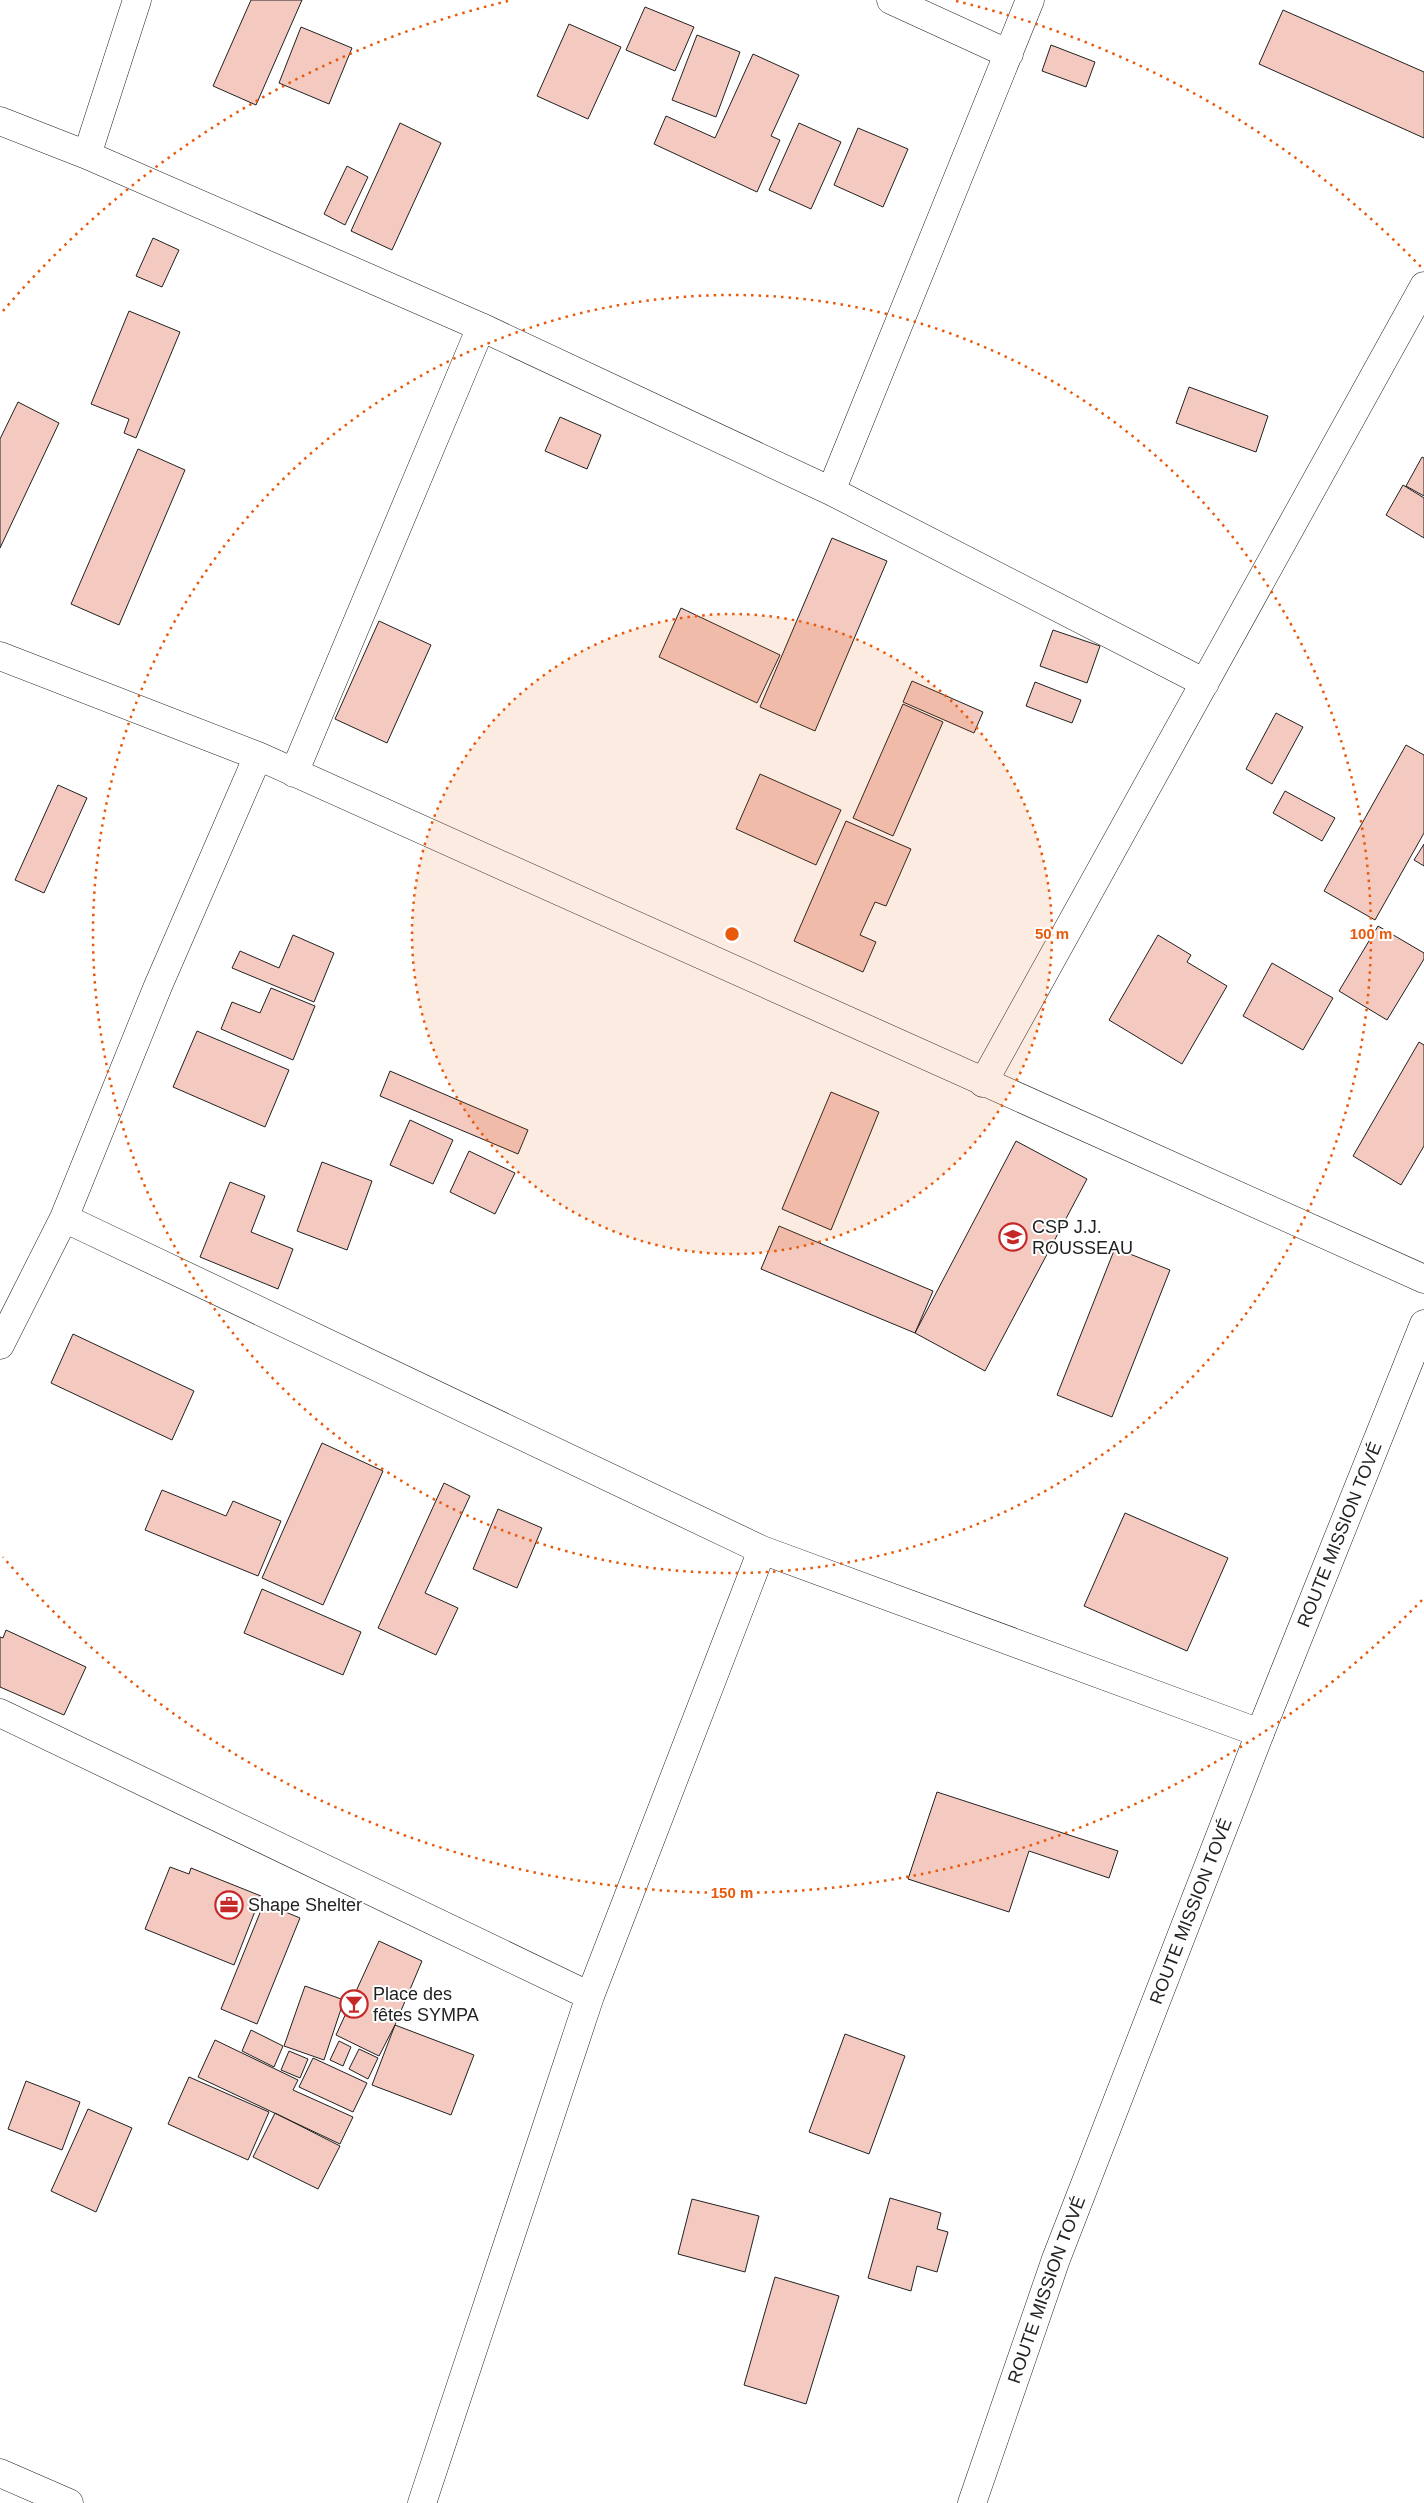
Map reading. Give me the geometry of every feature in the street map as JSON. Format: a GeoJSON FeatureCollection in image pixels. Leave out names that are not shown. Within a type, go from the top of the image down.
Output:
{"type":"FeatureCollection","features":[{"type":"Feature","properties":{"kind":"street"},"geometry":{"type":"LineString","coordinates":[[87,155],[137,0]]}},
{"type":"Feature","properties":{"kind":"street"},"geometry":{"type":"LineString","coordinates":[[890,0],[1009,54]]}},
{"type":"Feature","properties":{"kind":"street"},"geometry":{"type":"LineString","coordinates":[[831,491],[1030,0]]}},
{"type":"Feature","properties":{"kind":"street"},"geometry":{"type":"LineString","coordinates":[[0,122],[87,155],[481,327],[831,491],[1205,683]]}},
{"type":"Feature","properties":{"kind":"street"},"geometry":{"type":"LineString","coordinates":[[984,1083],[1424,286]]}},
{"type":"Feature","properties":{"kind":"street"},"geometry":{"type":"LineString","coordinates":[[294,774],[481,327]]}},
{"type":"Feature","properties":{"kind":"street"},"geometry":{"type":"LineString","coordinates":[[0,656],[258,756],[294,774],[1424,1279]]}},
{"type":"Feature","properties":{"kind":"street"},"geometry":{"type":"LineString","coordinates":[[0,1345],[64,1218],[158,986],[258,756]]}},
{"type":"Feature","properties":{"kind":"street"},"geometry":{"type":"LineString","coordinates":[[64,1218],[762,1550],[1260,1733]]}},
{"type":"Feature","properties":{"kind":"street","name":"ROUTE MISSION TOVÉ"},"geometry":{"type":"LineString","coordinates":[[972,2503],[1056,2259],[1260,1733],[1424,1324]]}},
{"type":"Feature","properties":{"kind":"street"},"geometry":{"type":"LineString","coordinates":[[422,2503],[590,1996],[762,1550]]}},
{"type":"Feature","properties":{"kind":"street"},"geometry":{"type":"LineString","coordinates":[[0,1713],[590,1996]]}},
{"type":"Feature","properties":{"kind":"street"},"geometry":{"type":"LineString","coordinates":[[0,2473],[69,2503]]}},
{"type":"Feature","properties":{"kind":"building"},"geometry":{"type":"Polygon","coordinates":[[[251,0],[302,0],[256,105],[213,86],[251,0]]]}},
{"type":"Feature","properties":{"kind":"building"},"geometry":{"type":"Polygon","coordinates":[[[645,7],[694,27],[675,71],[626,50],[645,7]]]}},
{"type":"Feature","properties":{"kind":"building"},"geometry":{"type":"Polygon","coordinates":[[[1283,10],[1424,72],[1424,138],[1259,64],[1283,10]]]}},
{"type":"Feature","properties":{"kind":"building"},"geometry":{"type":"Polygon","coordinates":[[[569,24],[621,47],[588,119],[537,96],[569,24]]]}},
{"type":"Feature","properties":{"kind":"building"},"geometry":{"type":"Polygon","coordinates":[[[301,27],[352,48],[329,104],[279,83],[301,27]]]}},
{"type":"Feature","properties":{"kind":"building"},"geometry":{"type":"Polygon","coordinates":[[[697,35],[740,52],[716,117],[672,100],[697,35]]]}},
{"type":"Feature","properties":{"kind":"building"},"geometry":{"type":"Polygon","coordinates":[[[1051,45],[1095,62],[1086,87],[1042,71],[1051,45]]]}},
{"type":"Feature","properties":{"kind":"building"},"geometry":{"type":"Polygon","coordinates":[[[753,54],[799,75],[771,136],[780,140],[757,192],[654,144],[666,116],[715,138],[753,54]]]}},
{"type":"Feature","properties":{"kind":"building"},"geometry":{"type":"Polygon","coordinates":[[[400,123],[441,143],[392,250],[351,231],[400,123]]]}},
{"type":"Feature","properties":{"kind":"building"},"geometry":{"type":"Polygon","coordinates":[[[799,123],[841,142],[811,209],[769,190],[799,123]]]}},
{"type":"Feature","properties":{"kind":"building"},"geometry":{"type":"Polygon","coordinates":[[[858,128],[908,149],[883,207],[834,185],[858,128]]]}},
{"type":"Feature","properties":{"kind":"building"},"geometry":{"type":"Polygon","coordinates":[[[347,166],[368,177],[345,225],[324,214],[347,166]]]}},
{"type":"Feature","properties":{"kind":"building"},"geometry":{"type":"Polygon","coordinates":[[[153,238],[179,250],[162,287],[136,276],[153,238]]]}},
{"type":"Feature","properties":{"kind":"building"},"geometry":{"type":"Polygon","coordinates":[[[129,311],[180,332],[136,438],[124,433],[129,419],[91,404],[129,311]]]}},
{"type":"Feature","properties":{"kind":"building"},"geometry":{"type":"Polygon","coordinates":[[[1189,387],[1268,416],[1256,452],[1176,423],[1189,387]]]}},
{"type":"Feature","properties":{"kind":"building"},"geometry":{"type":"Polygon","coordinates":[[[18,402],[59,423],[0,548],[0,439],[18,402]]]}},
{"type":"Feature","properties":{"kind":"building"},"geometry":{"type":"Polygon","coordinates":[[[560,417],[601,435],[587,469],[545,451],[560,417]]]}},
{"type":"Feature","properties":{"kind":"building"},"geometry":{"type":"Polygon","coordinates":[[[138,449],[185,470],[119,625],[71,604],[138,449]]]}},
{"type":"Feature","properties":{"kind":"building"},"geometry":{"type":"Polygon","coordinates":[[[1422,457],[1424,458],[1424,496],[1406,486],[1422,457]]]}},
{"type":"Feature","properties":{"kind":"building"},"geometry":{"type":"Polygon","coordinates":[[[1403,485],[1424,498],[1424,538],[1386,515],[1403,485]]]}},
{"type":"Feature","properties":{"kind":"building"},"geometry":{"type":"Polygon","coordinates":[[[832,538],[887,561],[815,731],[760,707],[832,538]]]}},
{"type":"Feature","properties":{"kind":"building"},"geometry":{"type":"Polygon","coordinates":[[[681,608],[780,655],[757,703],[659,657],[681,608]]]}},
{"type":"Feature","properties":{"kind":"building"},"geometry":{"type":"Polygon","coordinates":[[[379,621],[431,645],[387,743],[335,719],[379,621]]]}},
{"type":"Feature","properties":{"kind":"building"},"geometry":{"type":"Polygon","coordinates":[[[1053,630],[1100,646],[1087,683],[1040,666],[1053,630]]]}},
{"type":"Feature","properties":{"kind":"building"},"geometry":{"type":"Polygon","coordinates":[[[912,681],[983,712],[974,733],[903,702],[912,681]]]}},
{"type":"Feature","properties":{"kind":"building"},"geometry":{"type":"Polygon","coordinates":[[[1035,682],[1081,700],[1072,723],[1026,706],[1035,682]]]}},
{"type":"Feature","properties":{"kind":"building"},"geometry":{"type":"Polygon","coordinates":[[[903,704],[943,722],[893,836],[853,818],[903,704]]]}},
{"type":"Feature","properties":{"kind":"building"},"geometry":{"type":"Polygon","coordinates":[[[1276,713],[1303,727],[1272,784],[1246,769],[1276,713]]]}},
{"type":"Feature","properties":{"kind":"building"},"geometry":{"type":"Polygon","coordinates":[[[1406,745],[1424,755],[1424,833],[1375,920],[1324,891],[1406,745]]]}},
{"type":"Feature","properties":{"kind":"building"},"geometry":{"type":"Polygon","coordinates":[[[760,774],[841,810],[816,865],[736,829],[760,774]]]}},
{"type":"Feature","properties":{"kind":"building"},"geometry":{"type":"Polygon","coordinates":[[[58,785],[87,798],[44,893],[15,880],[58,785]]]}},
{"type":"Feature","properties":{"kind":"building"},"geometry":{"type":"Polygon","coordinates":[[[1285,791],[1335,818],[1322,841],[1273,813],[1285,791]]]}},
{"type":"Feature","properties":{"kind":"building"},"geometry":{"type":"Polygon","coordinates":[[[846,821],[911,849],[886,906],[875,902],[860,935],[876,942],[863,972],[794,941],[846,821]]]}},
{"type":"Feature","properties":{"kind":"building"},"geometry":{"type":"Polygon","coordinates":[[[1424,844],[1424,866],[1414,860],[1424,844]]]}},
{"type":"Feature","properties":{"kind":"building"},"geometry":{"type":"Polygon","coordinates":[[[1378,926],[1424,953],[1424,959],[1387,1020],[1339,991],[1378,926]]]}},
{"type":"Feature","properties":{"kind":"building"},"geometry":{"type":"Polygon","coordinates":[[[293,935],[334,953],[314,1002],[232,968],[240,951],[279,968],[293,935]]]}},
{"type":"Feature","properties":{"kind":"building"},"geometry":{"type":"Polygon","coordinates":[[[1158,935],[1191,955],[1187,962],[1227,986],[1182,1064],[1109,1020],[1158,935]]]}},
{"type":"Feature","properties":{"kind":"building"},"geometry":{"type":"Polygon","coordinates":[[[1272,963],[1333,998],[1303,1050],[1243,1016],[1272,963]]]}},
{"type":"Feature","properties":{"kind":"building"},"geometry":{"type":"Polygon","coordinates":[[[271,988],[315,1006],[293,1060],[221,1029],[232,1002],[260,1013],[271,988]]]}},
{"type":"Feature","properties":{"kind":"building"},"geometry":{"type":"Polygon","coordinates":[[[197,1031],[289,1070],[265,1127],[173,1087],[197,1031]]]}},
{"type":"Feature","properties":{"kind":"building"},"geometry":{"type":"Polygon","coordinates":[[[1419,1042],[1424,1045],[1424,1146],[1401,1185],[1353,1156],[1419,1042]]]}},
{"type":"Feature","properties":{"kind":"building"},"geometry":{"type":"Polygon","coordinates":[[[390,1071],[528,1130],[518,1154],[380,1096],[390,1071]]]}},
{"type":"Feature","properties":{"kind":"building"},"geometry":{"type":"Polygon","coordinates":[[[831,1092],[879,1112],[831,1230],[782,1209],[831,1092]]]}},
{"type":"Feature","properties":{"kind":"building"},"geometry":{"type":"Polygon","coordinates":[[[410,1120],[453,1140],[433,1184],[390,1165],[410,1120]]]}},
{"type":"Feature","properties":{"kind":"building"},"geometry":{"type":"Polygon","coordinates":[[[1016,1141],[1087,1179],[985,1371],[915,1333],[1016,1141]]]}},
{"type":"Feature","properties":{"kind":"building"},"geometry":{"type":"Polygon","coordinates":[[[469,1151],[515,1173],[495,1214],[450,1192],[469,1151]]]}},
{"type":"Feature","properties":{"kind":"building"},"geometry":{"type":"Polygon","coordinates":[[[322,1162],[372,1181],[347,1250],[297,1231],[322,1162]]]}},
{"type":"Feature","properties":{"kind":"building"},"geometry":{"type":"Polygon","coordinates":[[[230,1182],[265,1196],[251,1232],[293,1249],[278,1289],[200,1257],[230,1182]]]}},
{"type":"Feature","properties":{"kind":"building"},"geometry":{"type":"Polygon","coordinates":[[[779,1226],[933,1291],[915,1333],[761,1269],[779,1226]]]}},
{"type":"Feature","properties":{"kind":"building"},"geometry":{"type":"Polygon","coordinates":[[[1115,1248],[1170,1270],[1112,1417],[1057,1395],[1115,1248]]]}},
{"type":"Feature","properties":{"kind":"building"},"geometry":{"type":"Polygon","coordinates":[[[73,1334],[194,1391],[172,1440],[51,1383],[73,1334]]]}},
{"type":"Feature","properties":{"kind":"building"},"geometry":{"type":"Polygon","coordinates":[[[322,1443],[383,1471],[323,1605],[262,1578],[322,1443]]]}},
{"type":"Feature","properties":{"kind":"building"},"geometry":{"type":"Polygon","coordinates":[[[444,1483],[470,1496],[425,1593],[458,1608],[436,1655],[378,1628],[444,1483]]]}},
{"type":"Feature","properties":{"kind":"building"},"geometry":{"type":"Polygon","coordinates":[[[162,1490],[226,1516],[233,1501],[281,1521],[258,1576],[145,1530],[162,1490]]]}},
{"type":"Feature","properties":{"kind":"building"},"geometry":{"type":"Polygon","coordinates":[[[498,1509],[542,1528],[517,1588],[473,1569],[498,1509]]]}},
{"type":"Feature","properties":{"kind":"building"},"geometry":{"type":"Polygon","coordinates":[[[1125,1513],[1228,1558],[1187,1651],[1084,1606],[1125,1513]]]}},
{"type":"Feature","properties":{"kind":"building"},"geometry":{"type":"Polygon","coordinates":[[[262,1589],[361,1632],[343,1675],[244,1633],[262,1589]]]}},
{"type":"Feature","properties":{"kind":"building"},"geometry":{"type":"Polygon","coordinates":[[[6,1630],[86,1667],[64,1715],[0,1687],[0,1637],[3,1638],[6,1630]]]}},
{"type":"Feature","properties":{"kind":"building"},"geometry":{"type":"Polygon","coordinates":[[[937,1792],[1118,1851],[1109,1878],[1029,1851],[1009,1912],[908,1879],[937,1792]]]}},
{"type":"Feature","properties":{"kind":"building"},"geometry":{"type":"Polygon","coordinates":[[[170,1867],[189,1874],[191,1868],[261,1896],[234,1965],[145,1929],[170,1867]]]}},
{"type":"Feature","properties":{"kind":"building"},"geometry":{"type":"Polygon","coordinates":[[[264,1903],[300,1918],[257,2024],[221,2009],[264,1903]]]}},
{"type":"Feature","properties":{"kind":"building"},"geometry":{"type":"Polygon","coordinates":[[[379,1941],[422,1961],[395,2025],[379,2056],[336,2035],[379,1941]]]}},
{"type":"Feature","properties":{"kind":"building"},"geometry":{"type":"Polygon","coordinates":[[[305,1986],[344,2000],[324,2060],[284,2046],[305,1986]]]}},
{"type":"Feature","properties":{"kind":"building"},"geometry":{"type":"Polygon","coordinates":[[[395,2025],[474,2055],[451,2115],[372,2085],[395,2025]]]}},
{"type":"Feature","properties":{"kind":"building"},"geometry":{"type":"Polygon","coordinates":[[[251,2030],[283,2046],[274,2067],[242,2051],[251,2030]]]}},
{"type":"Feature","properties":{"kind":"building"},"geometry":{"type":"Polygon","coordinates":[[[845,2034],[905,2056],[869,2154],[809,2132],[845,2034]]]}},
{"type":"Feature","properties":{"kind":"building"},"geometry":{"type":"Polygon","coordinates":[[[215,2040],[298,2080],[293,2090],[353,2117],[340,2144],[198,2077],[215,2040]]]}},
{"type":"Feature","properties":{"kind":"building"},"geometry":{"type":"Polygon","coordinates":[[[339,2041],[351,2047],[343,2066],[330,2060],[339,2041]]]}},
{"type":"Feature","properties":{"kind":"building"},"geometry":{"type":"Polygon","coordinates":[[[359,2049],[378,2058],[368,2079],[349,2069],[359,2049]]]}},
{"type":"Feature","properties":{"kind":"building"},"geometry":{"type":"Polygon","coordinates":[[[289,2051],[308,2059],[300,2078],[281,2070],[289,2051]]]}},
{"type":"Feature","properties":{"kind":"building"},"geometry":{"type":"Polygon","coordinates":[[[313,2058],[367,2083],[353,2112],[299,2087],[313,2058]]]}},
{"type":"Feature","properties":{"kind":"building"},"geometry":{"type":"Polygon","coordinates":[[[189,2077],[269,2112],[248,2160],[168,2124],[189,2077]]]}},
{"type":"Feature","properties":{"kind":"building"},"geometry":{"type":"Polygon","coordinates":[[[26,2081],[80,2102],[62,2150],[8,2129],[26,2081]]]}},
{"type":"Feature","properties":{"kind":"building"},"geometry":{"type":"Polygon","coordinates":[[[88,2109],[132,2128],[96,2212],[51,2191],[88,2109]]]}},
{"type":"Feature","properties":{"kind":"building"},"geometry":{"type":"Polygon","coordinates":[[[275,2113],[340,2146],[318,2189],[253,2157],[275,2113]]]}},
{"type":"Feature","properties":{"kind":"building"},"geometry":{"type":"Polygon","coordinates":[[[890,2198],[941,2213],[937,2229],[948,2232],[937,2272],[917,2266],[911,2291],[868,2278],[890,2198]]]}},
{"type":"Feature","properties":{"kind":"building"},"geometry":{"type":"Polygon","coordinates":[[[692,2199],[759,2216],[745,2272],[678,2254],[692,2199]]]}},
{"type":"Feature","properties":{"kind":"building"},"geometry":{"type":"Polygon","coordinates":[[[775,2277],[839,2296],[806,2404],[744,2385],[775,2277]]]}},
{"type":"Feature","properties":{"kind":"place","name":"CSP J.J. ROUSSEAU"},"geometry":{"type":"Point","coordinates":[1013,1237]}},
{"type":"Feature","properties":{"kind":"place","name":"Shape Shelter"},"geometry":{"type":"Point","coordinates":[229,1905]}},
{"type":"Feature","properties":{"kind":"place","name":"Place des fêtes SYMPA"},"geometry":{"type":"Point","coordinates":[354,2004]}}]}
